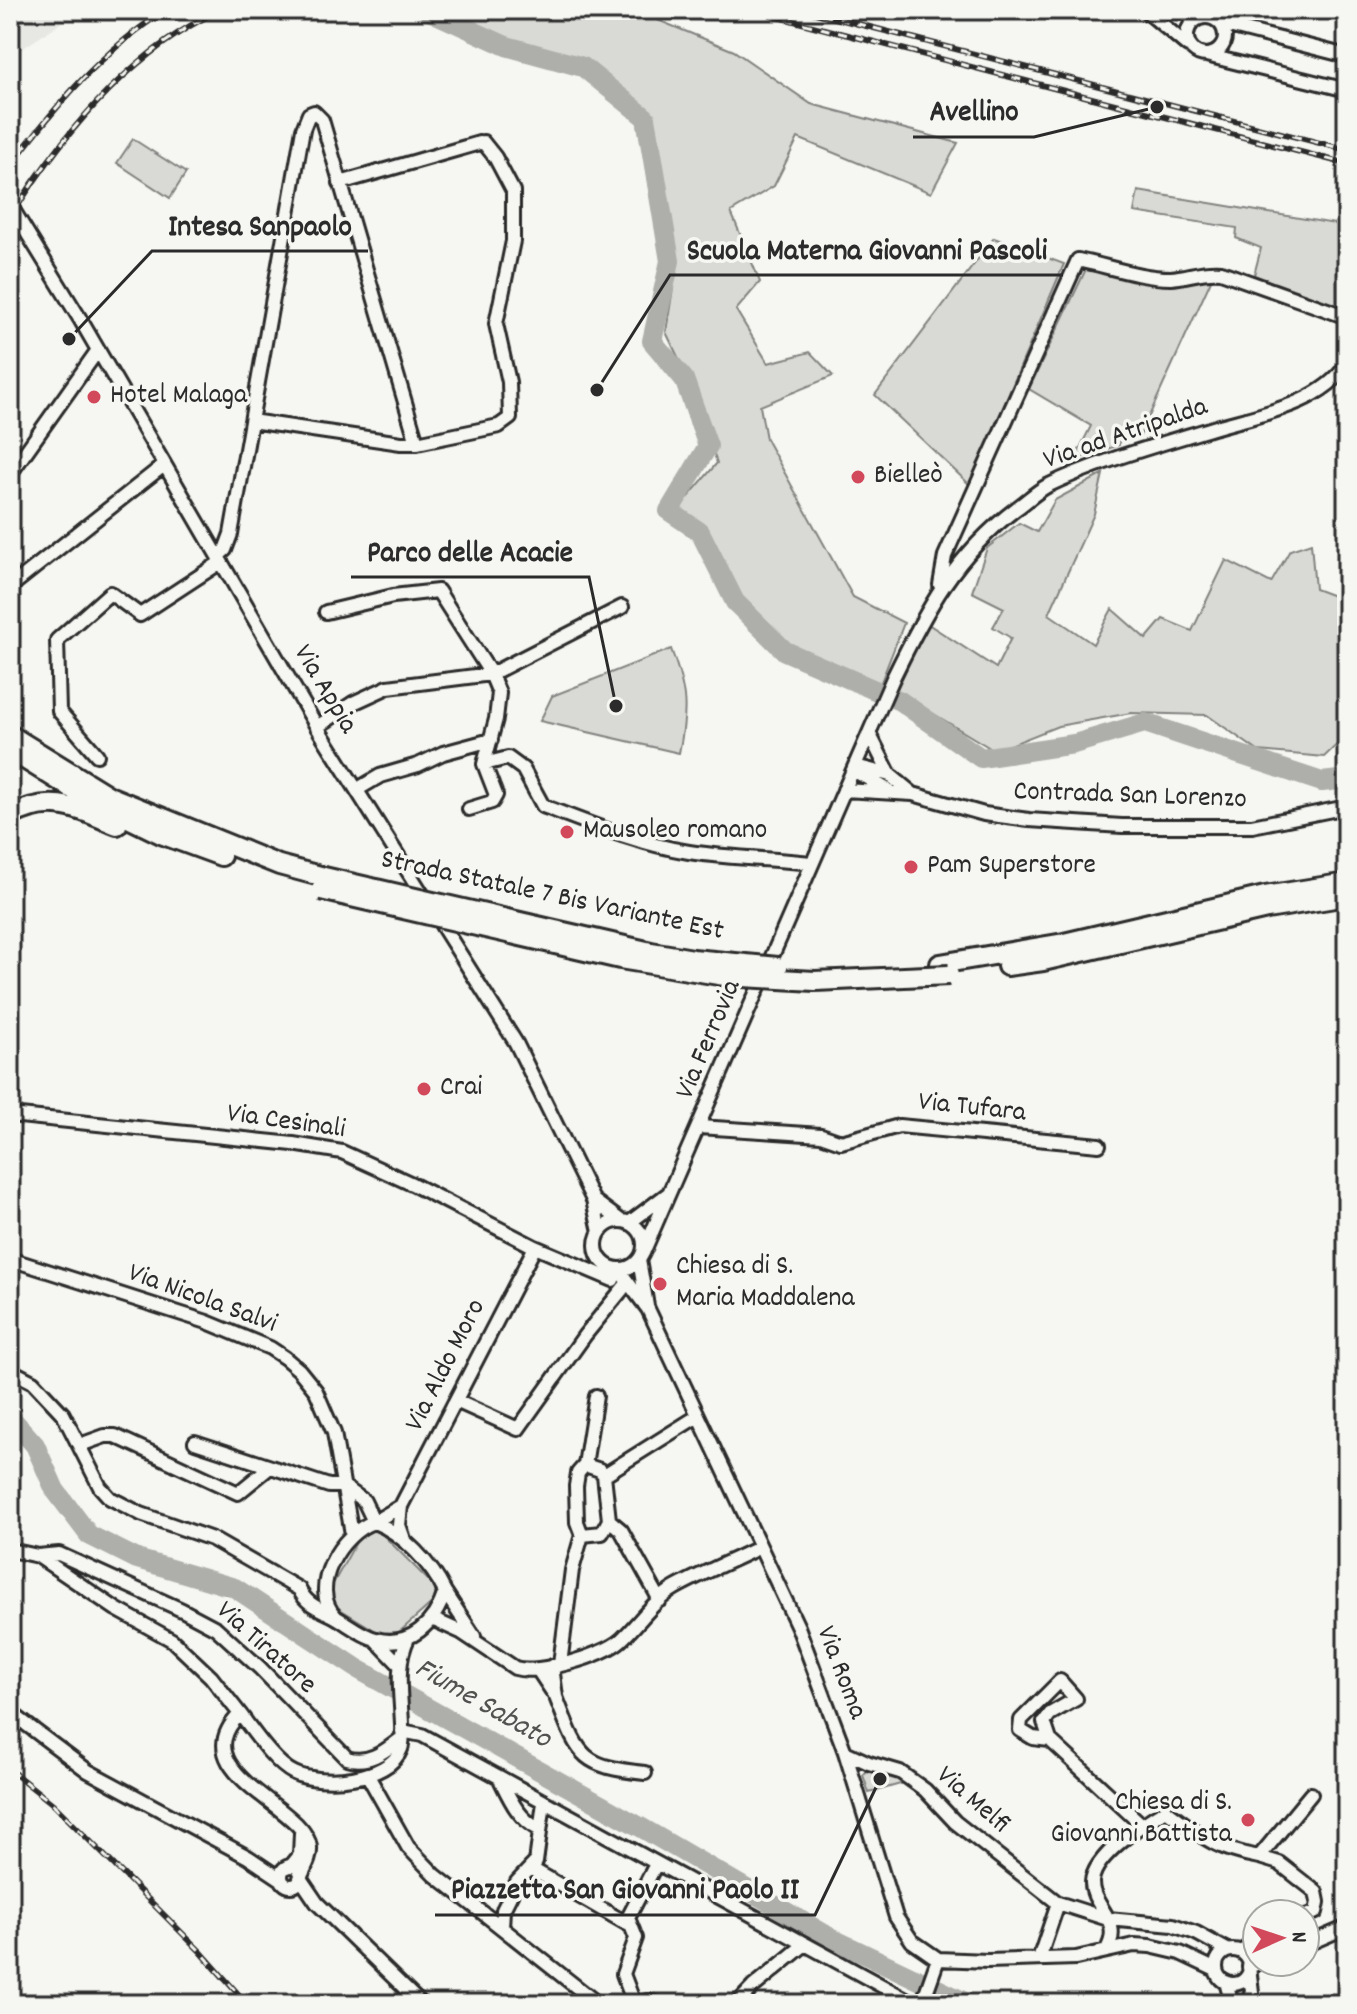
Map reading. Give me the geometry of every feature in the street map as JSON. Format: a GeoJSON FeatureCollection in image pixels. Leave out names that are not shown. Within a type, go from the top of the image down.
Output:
{"type":"FeatureCollection","features":[{"type":"Feature","properties":{"kind":"highway","name":"Strada Statale 7 Bis Variante Est"},"geometry":{"type":"LineString","coordinates":[[10,735],[109,796],[322,884]]}},
{"type":"Feature","properties":{"kind":"highway","name":"Strada Statale 7 Bis Variante Est"},"geometry":{"type":"LineString","coordinates":[[10,750],[87,798],[161,834],[272,876],[693,959],[825,969],[944,969],[1043,961],[1267,909],[1347,896]]}},
{"type":"Feature","properties":{"kind":"highway"},"geometry":{"type":"LineString","coordinates":[[10,816],[48,803],[69,805],[122,828],[161,834]]}},
{"type":"Feature","properties":{"kind":"highway","name":"Strada Statale 7 Bis Variante Est"},"geometry":{"type":"LineString","coordinates":[[944,969],[1265,896],[1347,883]]}},
{"type":"Feature","properties":{"kind":"street"},"geometry":{"type":"LineString","coordinates":[[1145,10],[1193,50],[1347,90]]}},
{"type":"Feature","properties":{"kind":"street"},"geometry":{"type":"LineString","coordinates":[[1184,11],[1211,17],[1223,35],[1227,56],[1238,64]]}},
{"type":"Feature","properties":{"kind":"street"},"geometry":{"type":"LineString","coordinates":[[1193,50],[1187,32],[1200,17]]}},
{"type":"Feature","properties":{"kind":"street"},"geometry":{"type":"LineString","coordinates":[[1223,35],[1247,31],[1347,56]]}},
{"type":"Feature","properties":{"kind":"street"},"geometry":{"type":"LineString","coordinates":[[1206,55],[1213,54],[1223,35]]}},
{"type":"Feature","properties":{"kind":"street"},"geometry":{"type":"LineString","coordinates":[[97,755],[59,711],[57,640],[110,593],[140,615],[219,559],[225,550],[231,534],[303,129],[309,114],[314,112],[322,120],[417,443]]}},
{"type":"Feature","properties":{"kind":"street"},"geometry":{"type":"LineString","coordinates":[[251,421],[389,442],[417,443],[499,426],[510,418],[509,382],[496,324],[513,241],[513,191],[495,157],[483,142],[340,183]]}},
{"type":"Feature","properties":{"kind":"street","name":"Via Appia"},"geometry":{"type":"LineString","coordinates":[[10,205],[317,727],[516,1043],[593,1200],[600,1232]]}},
{"type":"Feature","properties":{"kind":"street"},"geometry":{"type":"LineString","coordinates":[[939,592],[945,556],[1078,260],[1150,276],[1174,278],[1204,270],[1221,272],[1347,317]]}},
{"type":"Feature","properties":{"kind":"street"},"geometry":{"type":"LineString","coordinates":[[10,474],[98,350]]}},
{"type":"Feature","properties":{"kind":"street","name":"Via ad Atripalda"},"geometry":{"type":"LineString","coordinates":[[878,713],[924,614],[962,557],[1005,517],[1045,487],[1119,459],[1292,406],[1340,374],[1347,364]]}},
{"type":"Feature","properties":{"kind":"street"},"geometry":{"type":"LineString","coordinates":[[10,587],[164,465]]}},
{"type":"Feature","properties":{"kind":"street"},"geometry":{"type":"LineString","coordinates":[[326,612],[393,596],[438,591],[491,674],[499,693],[484,764],[496,795],[492,802],[469,809]]}},
{"type":"Feature","properties":{"kind":"street"},"geometry":{"type":"LineString","coordinates":[[317,727],[353,703],[388,687],[491,674],[622,607]]}},
{"type":"Feature","properties":{"kind":"street","name":"Via Ferrovia"},"geometry":{"type":"LineString","coordinates":[[641,1256],[672,1191],[878,713]]}},
{"type":"Feature","properties":{"kind":"street","name":"Contrada San Lorenzo"},"geometry":{"type":"LineString","coordinates":[[869,733],[890,775],[913,794]]}},
{"type":"Feature","properties":{"kind":"street"},"geometry":{"type":"LineString","coordinates":[[358,789],[380,776],[418,765],[443,753],[491,740]]}},
{"type":"Feature","properties":{"kind":"street"},"geometry":{"type":"LineString","coordinates":[[484,764],[508,758],[523,769],[543,806],[633,838],[689,852],[812,863]]}},
{"type":"Feature","properties":{"kind":"street","name":"Contrada San Lorenzo"},"geometry":{"type":"LineString","coordinates":[[854,768],[890,775]]}},
{"type":"Feature","properties":{"kind":"street","name":"Contrada San Lorenzo"},"geometry":{"type":"LineString","coordinates":[[854,768],[894,793]]}},
{"type":"Feature","properties":{"kind":"street","name":"Contrada San Lorenzo"},"geometry":{"type":"LineString","coordinates":[[844,790],[913,794],[984,814],[1029,820],[1122,826],[1252,826],[1347,807]]}},
{"type":"Feature","properties":{"kind":"street","name":"Via Cesinali"},"geometry":{"type":"LineString","coordinates":[[10,1115],[293,1144],[342,1152],[567,1262],[613,1273]]}},
{"type":"Feature","properties":{"kind":"street","name":"Via Tufara"},"geometry":{"type":"LineString","coordinates":[[699,1127],[821,1135],[841,1142],[899,1126],[1099,1145]]}},
{"type":"Feature","properties":{"kind":"street"},"geometry":{"type":"LineString","coordinates":[[625,1222],[640,1232],[644,1246],[641,1256],[629,1268],[613,1273],[597,1253],[600,1232],[605,1226],[625,1222],[672,1191]]}},
{"type":"Feature","properties":{"kind":"street","name":"Via Appia"},"geometry":{"type":"LineString","coordinates":[[593,1200],[625,1222]]}},
{"type":"Feature","properties":{"kind":"street","name":"Via Aldo Moro"},"geometry":{"type":"LineString","coordinates":[[401,1506],[535,1247]]}},
{"type":"Feature","properties":{"kind":"street"},"geometry":{"type":"LineString","coordinates":[[567,1262],[597,1253]]}},
{"type":"Feature","properties":{"kind":"street","name":"Via Roma"},"geometry":{"type":"LineString","coordinates":[[641,1256],[648,1309]]}},
{"type":"Feature","properties":{"kind":"street","name":"Via Nicola Salvi"},"geometry":{"type":"LineString","coordinates":[[10,1259],[207,1322],[270,1348],[285,1358],[316,1391],[334,1433],[352,1534]]}},
{"type":"Feature","properties":{"kind":"street","name":"Via Roma"},"geometry":{"type":"LineString","coordinates":[[613,1273],[637,1294]]}},
{"type":"Feature","properties":{"kind":"street","name":"Via Roma"},"geometry":{"type":"LineString","coordinates":[[613,1273],[637,1294],[648,1309],[798,1627],[845,1752],[896,1917],[912,1941],[938,1959]]}},
{"type":"Feature","properties":{"kind":"street"},"geometry":{"type":"LineString","coordinates":[[456,1401],[518,1429],[585,1335],[625,1286]]}},
{"type":"Feature","properties":{"kind":"street"},"geometry":{"type":"LineString","coordinates":[[10,1370],[33,1382],[63,1414],[100,1487],[110,1498],[141,1514],[212,1539],[299,1589],[308,1602],[336,1617]]}},
{"type":"Feature","properties":{"kind":"street"},"geometry":{"type":"LineString","coordinates":[[556,1697],[556,1665],[572,1570],[582,1535],[577,1522],[576,1486],[578,1473],[585,1465],[596,1396]]}},
{"type":"Feature","properties":{"kind":"street"},"geometry":{"type":"LineString","coordinates":[[604,1475],[698,1416]]}},
{"type":"Feature","properties":{"kind":"street"},"geometry":{"type":"LineString","coordinates":[[80,1445],[105,1436],[115,1436],[238,1493],[270,1467]]}},
{"type":"Feature","properties":{"kind":"street"},"geometry":{"type":"LineString","coordinates":[[195,1442],[329,1486],[343,1486],[364,1501],[384,1508],[401,1506]]}},
{"type":"Feature","properties":{"kind":"street"},"geometry":{"type":"LineString","coordinates":[[582,1535],[602,1533],[609,1520],[604,1475],[600,1470],[585,1465]]}},
{"type":"Feature","properties":{"kind":"street"},"geometry":{"type":"LineString","coordinates":[[364,1501],[374,1522],[407,1545],[434,1570],[480,1646]]}},
{"type":"Feature","properties":{"kind":"street"},"geometry":{"type":"LineString","coordinates":[[400,1665],[375,1639],[342,1623],[327,1608],[323,1586],[352,1534],[401,1506]]}},
{"type":"Feature","properties":{"kind":"street"},"geometry":{"type":"LineString","coordinates":[[401,1506],[399,1525],[401,1538],[407,1545]]}},
{"type":"Feature","properties":{"kind":"street"},"geometry":{"type":"LineString","coordinates":[[609,1520],[621,1530],[660,1600]]}},
{"type":"Feature","properties":{"kind":"street"},"geometry":{"type":"LineString","coordinates":[[432,1619],[448,1624],[515,1668],[538,1670],[607,1649],[673,1589],[760,1547]]}},
{"type":"Feature","properties":{"kind":"street","name":"Via Tiratore"},"geometry":{"type":"LineString","coordinates":[[10,1550],[38,1556],[59,1554],[216,1628],[260,1668],[347,1758],[361,1761],[371,1759],[402,1735]]}},
{"type":"Feature","properties":{"kind":"street","name":"Via Tiratore"},"geometry":{"type":"LineString","coordinates":[[38,1556],[116,1609],[172,1640],[211,1677],[281,1764],[293,1773],[337,1781],[367,1774]]}},
{"type":"Feature","properties":{"kind":"street"},"geometry":{"type":"LineString","coordinates":[[299,1589],[323,1586]]}},
{"type":"Feature","properties":{"kind":"street"},"geometry":{"type":"LineString","coordinates":[[445,1592],[432,1619],[408,1638],[403,1649],[400,1665],[402,1746],[397,1756],[367,1774],[408,1847],[435,1875],[598,2004]]}},
{"type":"Feature","properties":{"kind":"street"},"geometry":{"type":"LineString","coordinates":[[375,1639],[408,1638]]}},
{"type":"Feature","properties":{"kind":"street"},"geometry":{"type":"LineString","coordinates":[[538,1670],[556,1697],[573,1742],[584,1757],[610,1769],[645,1773]]}},
{"type":"Feature","properties":{"kind":"street"},"geometry":{"type":"LineString","coordinates":[[1050,1740],[1033,1738],[1020,1730],[1021,1720],[1060,1681],[1076,1699],[1050,1714],[1044,1722],[1050,1740],[1142,1825]]}},
{"type":"Feature","properties":{"kind":"street"},"geometry":{"type":"LineString","coordinates":[[10,1712],[88,1771],[143,1803],[286,1874],[297,1883],[310,1854],[307,1836],[291,1817],[242,1782],[228,1759],[227,1734],[231,1723],[240,1714]]}},
{"type":"Feature","properties":{"kind":"street"},"geometry":{"type":"LineString","coordinates":[[402,1735],[422,1735],[804,1945],[920,2003],[938,1959],[1076,1958],[1134,1945],[1166,1948],[1216,1970]]}},
{"type":"Feature","properties":{"kind":"street","name":"Via Melfi"},"geometry":{"type":"LineString","coordinates":[[845,1752],[900,1772],[925,1790],[955,1822],[1058,1903]]}},
{"type":"Feature","properties":{"kind":"street"},"geometry":{"type":"LineString","coordinates":[[499,1777],[526,1823],[540,1830]]}},
{"type":"Feature","properties":{"kind":"street"},"geometry":{"type":"LineString","coordinates":[[1259,1857],[1311,1794]]}},
{"type":"Feature","properties":{"kind":"street"},"geometry":{"type":"LineString","coordinates":[[502,1927],[503,1910],[517,1882],[536,1862],[544,1802]]}},
{"type":"Feature","properties":{"kind":"street"},"geometry":{"type":"LineString","coordinates":[[1106,1951],[1111,1942],[1112,1929],[1091,1885],[1095,1866],[1142,1825],[1166,1810],[1208,1842],[1228,1851],[1279,1863],[1316,1892],[1317,1898]]}},
{"type":"Feature","properties":{"kind":"street"},"geometry":{"type":"LineString","coordinates":[[286,1874],[300,1855],[301,1830]]}},
{"type":"Feature","properties":{"kind":"street"},"geometry":{"type":"LineString","coordinates":[[656,1864],[628,1918],[636,1938],[623,1974],[634,2004],[647,2001],[659,2004]]}},
{"type":"Feature","properties":{"kind":"street"},"geometry":{"type":"LineString","coordinates":[[530,1868],[631,1926]]}},
{"type":"Feature","properties":{"kind":"street"},"geometry":{"type":"LineString","coordinates":[[286,1874],[421,2004]]}},
{"type":"Feature","properties":{"kind":"street"},"geometry":{"type":"LineString","coordinates":[[300,1877],[317,1903]]}},
{"type":"Feature","properties":{"kind":"street"},"geometry":{"type":"LineString","coordinates":[[1039,1959],[1058,1903],[1108,1919],[1173,1925],[1241,1954]]}},
{"type":"Feature","properties":{"kind":"street"},"geometry":{"type":"LineString","coordinates":[[1321,1938],[1347,1927]]}},
{"type":"Feature","properties":{"kind":"street"},"geometry":{"type":"LineString","coordinates":[[737,2004],[804,1945]]}},
{"type":"Feature","properties":{"kind":"street"},"geometry":{"type":"LineString","coordinates":[[1232,2004],[1226,1982],[1216,1970],[1217,1960],[1241,1959]]}},
{"type":"Feature","properties":{"kind":"street"},"geometry":{"type":"LineString","coordinates":[[1226,1982],[1242,1981],[1243,1978]]}},
{"type":"Feature","properties":{"kind":"shaded area"},"geometry":{"type":"Polygon","coordinates":[[[10,10],[80,10],[10,57],[10,10]]]}},
{"type":"Feature","properties":{"kind":"shaded area"},"geometry":{"type":"Polygon","coordinates":[[[438,10],[633,10],[734,51],[811,104],[958,143],[931,193],[798,138],[774,186],[731,212],[760,282],[736,310],[768,363],[810,352],[833,376],[760,406],[766,439],[853,597],[904,623],[879,687],[789,647],[740,602],[704,530],[677,510],[717,463],[690,382],[666,332],[677,263],[649,120],[587,67],[521,47],[438,10]]]}},
{"type":"Feature","properties":{"kind":"shaded area"},"geometry":{"type":"Polygon","coordinates":[[[133,139],[186,173],[170,198],[117,163],[133,139]]]}},
{"type":"Feature","properties":{"kind":"shaded area"},"geometry":{"type":"Polygon","coordinates":[[[1138,191],[1347,226],[1347,310],[1254,275],[1261,248],[1236,238],[1237,228],[1134,212],[1138,191]]]}},
{"type":"Feature","properties":{"kind":"shaded area"},"geometry":{"type":"Polygon","coordinates":[[[994,238],[1064,264],[970,485],[875,395],[994,238]]]}},
{"type":"Feature","properties":{"kind":"shaded area"},"geometry":{"type":"Polygon","coordinates":[[[1087,267],[1213,276],[1140,436],[1133,434],[1120,439],[1119,445],[1074,460],[1091,426],[1029,389],[1087,267]]]}},
{"type":"Feature","properties":{"kind":"shaded area"},"geometry":{"type":"Polygon","coordinates":[[[1103,474],[1094,514],[1049,614],[1093,644],[1112,609],[1146,639],[1163,619],[1192,631],[1226,560],[1271,583],[1290,550],[1311,543],[1315,589],[1347,601],[1347,735],[1324,757],[1258,751],[1207,715],[1131,713],[1058,726],[995,751],[896,691],[928,624],[996,668],[1011,638],[993,627],[1004,608],[972,592],[987,548],[1019,523],[1037,532],[1055,500],[1103,474]]]}},
{"type":"Feature","properties":{"kind":"shaded area"},"geometry":{"type":"Polygon","coordinates":[[[671,649],[684,701],[679,753],[540,721],[552,696],[671,649]]]}},
{"type":"Feature","properties":{"kind":"shaded area"},"geometry":{"type":"Polygon","coordinates":[[[375,1527],[435,1587],[435,1600],[397,1634],[386,1637],[330,1603],[329,1591],[359,1537],[366,1528],[375,1527]]]}},
{"type":"Feature","properties":{"kind":"shaded area"},"geometry":{"type":"Polygon","coordinates":[[[871,1767],[904,1783],[869,1793],[863,1775],[871,1767]]]}},
{"type":"Feature","properties":{"kind":"waterway"},"geometry":{"type":"LineString","coordinates":[[427,10],[506,46],[583,67],[646,118],[670,261],[652,341],[684,379],[708,446],[669,511],[700,532],[735,602],[785,651],[900,701],[981,758],[1074,744],[1145,723],[1322,782],[1347,779]]}},
{"type":"Feature","properties":{"kind":"waterway","name":"Fiume Sabato"},"geometry":{"type":"LineString","coordinates":[[10,1417],[35,1445],[55,1490],[89,1535],[137,1559],[235,1588],[358,1669],[831,1938],[969,2004]]}},
{"type":"Feature","properties":{"kind":"railway"},"geometry":{"type":"LineString","coordinates":[[10,166],[81,81],[121,43],[166,10]]}},
{"type":"Feature","properties":{"kind":"railway"},"geometry":{"type":"LineString","coordinates":[[10,218],[52,156],[101,98],[157,48],[220,10]]}},
{"type":"Feature","properties":{"kind":"railway"},"geometry":{"type":"LineString","coordinates":[[751,10],[1347,164]]}},
{"type":"Feature","properties":{"kind":"railway"},"geometry":{"type":"LineString","coordinates":[[804,10],[1347,150]]}},
{"type":"Feature","properties":{"kind":"railway"},"geometry":{"type":"LineString","coordinates":[[10,1770],[53,1804],[201,1952],[247,2004]]}},
{"type":"Feature","properties":{"kind":"place","name":"Avellino"},"geometry":{"type":"Point","coordinates":[1157,107]}},
{"type":"Feature","properties":{"kind":"place","name":"Intesa Sanpaolo"},"geometry":{"type":"Point","coordinates":[69,339]}},
{"type":"Feature","properties":{"kind":"place","name":"Scuola Materna Giovanni Pascoli"},"geometry":{"type":"Point","coordinates":[597,390]}},
{"type":"Feature","properties":{"kind":"place","name":"Hotel Malaga"},"geometry":{"type":"Point","coordinates":[94,397]}},
{"type":"Feature","properties":{"kind":"place","name":"Bielleò"},"geometry":{"type":"Point","coordinates":[858,477]}},
{"type":"Feature","properties":{"kind":"place","name":"Parco delle Acacie"},"geometry":{"type":"Point","coordinates":[616,706]}},
{"type":"Feature","properties":{"kind":"place","name":"Mausoleo romano"},"geometry":{"type":"Point","coordinates":[567,832]}},
{"type":"Feature","properties":{"kind":"place","name":"Pam Superstore"},"geometry":{"type":"Point","coordinates":[911,867]}},
{"type":"Feature","properties":{"kind":"place","name":"Crai"},"geometry":{"type":"Point","coordinates":[424,1089]}},
{"type":"Feature","properties":{"kind":"place","name":"Chiesa di S. Maria Maddalena"},"geometry":{"type":"Point","coordinates":[660,1284]}},
{"type":"Feature","properties":{"kind":"place","name":"Piazzetta San Giovanni Paolo II"},"geometry":{"type":"Point","coordinates":[880,1779]}},
{"type":"Feature","properties":{"kind":"place","name":"Chiesa di S. Giovanni Battista"},"geometry":{"type":"Point","coordinates":[1248,1820]}}]}
